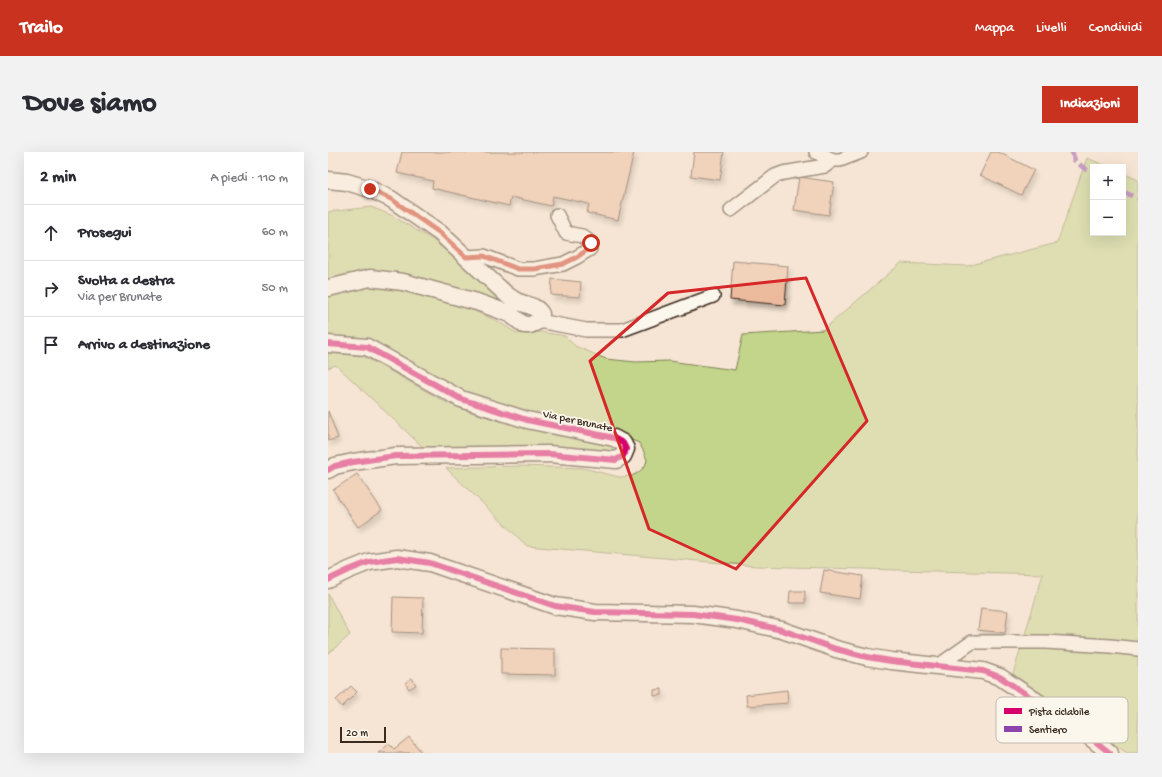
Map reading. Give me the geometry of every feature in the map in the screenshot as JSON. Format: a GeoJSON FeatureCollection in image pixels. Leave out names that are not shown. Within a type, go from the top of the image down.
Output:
{"type":"FeatureCollection","features":[{"type":"Feature","properties":{"kind":"street"},"geometry":{"type":"LineString","coordinates":[[816,152],[833,160],[840,160],[861,152]]}},
{"type":"Feature","properties":{"kind":"street"},"geometry":{"type":"LineString","coordinates":[[731,210],[775,176],[783,173],[825,166],[833,160]]}},
{"type":"Feature","properties":{"kind":"street"},"geometry":{"type":"LineString","coordinates":[[328,180],[347,182],[370,189],[391,199],[440,233],[507,295],[538,310],[541,314],[539,321]]}},
{"type":"Feature","properties":{"kind":"street"},"geometry":{"type":"LineString","coordinates":[[466,257],[484,256],[518,269],[534,269],[563,264],[590,248],[591,243],[582,236],[566,233],[557,216]]}},
{"type":"Feature","properties":{"kind":"street"},"geometry":{"type":"LineString","coordinates":[[328,288],[370,278],[403,282],[477,302],[510,314],[524,325],[530,326],[539,321],[586,330],[622,330],[713,296]]}},
{"type":"Feature","properties":{"kind":"street","name":"Via per Brunate"},"geometry":{"type":"LineString","coordinates":[[328,344],[367,347],[461,400],[527,420],[614,438],[623,442],[626,449],[623,456],[616,460],[549,454],[396,456],[353,462],[335,466],[328,470]]}},
{"type":"Feature","properties":{"kind":"street"},"geometry":{"type":"LineString","coordinates":[[328,580],[369,562],[397,558],[430,563],[555,606],[595,612],[693,614],[737,620],[782,630],[867,658],[891,662],[983,671],[1000,677],[1030,697]]}},
{"type":"Feature","properties":{"kind":"street"},"geometry":{"type":"LineString","coordinates":[[938,666],[972,642],[1046,642],[1138,649]]}},
{"type":"Feature","properties":{"kind":"street"},"geometry":{"type":"LineString","coordinates":[[1097,743],[1110,753]]}},
{"type":"Feature","properties":{"kind":"highlighted area"},"geometry":{"type":"Polygon","coordinates":[[[806,278],[867,421],[736,569],[649,529],[590,361],[668,293],[806,278]]]}},
{"type":"Feature","properties":{"kind":"green space"},"geometry":{"type":"Polygon","coordinates":[[[1087,158],[1102,164],[1090,164],[1090,236],[1126,236],[1126,174],[1138,180],[1138,753],[1127,753],[1113,743],[1128,743],[1128,697],[1046,697],[1013,674],[1043,574],[756,566],[527,546],[446,468],[520,466],[583,468],[619,477],[632,476],[645,466],[647,460],[639,443],[627,438],[556,423],[464,396],[328,337],[328,293],[372,285],[402,288],[475,311],[499,322],[516,333],[527,334],[541,332],[565,336],[575,346],[606,359],[636,362],[669,361],[735,370],[743,335],[823,330],[901,263],[967,266],[1057,243],[1087,158]]]}},
{"type":"Feature","properties":{"kind":"green space"},"geometry":{"type":"Polygon","coordinates":[[[371,207],[391,215],[433,240],[512,306],[406,277],[328,284],[328,212],[371,207]]]}},
{"type":"Feature","properties":{"kind":"green space"},"geometry":{"type":"Polygon","coordinates":[[[328,353],[363,356],[449,404],[468,411],[527,427],[608,442],[615,448],[614,454],[428,452],[336,365],[328,368],[328,353]]]}},
{"type":"Feature","properties":{"kind":"green space"},"geometry":{"type":"Polygon","coordinates":[[[328,594],[350,635],[328,654],[328,594]]]}},
{"type":"Feature","properties":{"kind":"building"},"geometry":{"type":"Polygon","coordinates":[[[402,152],[634,152],[618,220],[587,213],[589,204],[553,196],[551,206],[511,197],[509,206],[432,188],[433,181],[397,173],[402,152]]]}},
{"type":"Feature","properties":{"kind":"building"},"geometry":{"type":"Polygon","coordinates":[[[694,152],[724,152],[720,180],[691,176],[694,152]]]}},
{"type":"Feature","properties":{"kind":"building"},"geometry":{"type":"Polygon","coordinates":[[[991,152],[998,152],[1034,170],[1021,195],[980,175],[991,152]]]}},
{"type":"Feature","properties":{"kind":"building"},"geometry":{"type":"Polygon","coordinates":[[[799,177],[834,182],[829,215],[794,210],[799,177]]]}},
{"type":"Feature","properties":{"kind":"building"},"geometry":{"type":"Polygon","coordinates":[[[733,261],[788,266],[785,305],[730,300],[733,261]]]}},
{"type":"Feature","properties":{"kind":"building"},"geometry":{"type":"Polygon","coordinates":[[[552,279],[581,282],[580,297],[551,295],[552,279]]]}},
{"type":"Feature","properties":{"kind":"building"},"geometry":{"type":"Polygon","coordinates":[[[328,411],[338,438],[328,441],[328,411]]]}},
{"type":"Feature","properties":{"kind":"building"},"geometry":{"type":"Polygon","coordinates":[[[357,474],[382,510],[358,527],[333,490],[357,474]]]}},
{"type":"Feature","properties":{"kind":"building"},"geometry":{"type":"Polygon","coordinates":[[[824,570],[863,576],[860,599],[820,593],[824,570]]]}},
{"type":"Feature","properties":{"kind":"building"},"geometry":{"type":"Polygon","coordinates":[[[790,591],[805,591],[805,603],[789,603],[790,591]]]}},
{"type":"Feature","properties":{"kind":"building"},"geometry":{"type":"Polygon","coordinates":[[[393,597],[423,598],[422,633],[392,632],[393,597]]]}},
{"type":"Feature","properties":{"kind":"building"},"geometry":{"type":"Polygon","coordinates":[[[981,608],[1008,611],[1005,633],[978,630],[981,608]]]}},
{"type":"Feature","properties":{"kind":"building"},"geometry":{"type":"Polygon","coordinates":[[[501,648],[555,649],[555,675],[501,674],[501,648]]]}},
{"type":"Feature","properties":{"kind":"building"},"geometry":{"type":"Polygon","coordinates":[[[412,678],[416,685],[409,689],[405,683],[412,678]]]}},
{"type":"Feature","properties":{"kind":"building"},"geometry":{"type":"Polygon","coordinates":[[[351,686],[357,692],[342,707],[336,700],[351,686]]]}},
{"type":"Feature","properties":{"kind":"building"},"geometry":{"type":"Polygon","coordinates":[[[662,689],[662,695],[654,696],[654,690],[662,689]]]}},
{"type":"Feature","properties":{"kind":"building"},"geometry":{"type":"Polygon","coordinates":[[[787,690],[788,703],[747,706],[746,695],[787,690]]]}},
{"type":"Feature","properties":{"kind":"building"},"geometry":{"type":"Polygon","coordinates":[[[409,737],[422,753],[378,753],[389,744],[394,749],[409,737]]]}},
{"type":"Feature","properties":{"kind":"marked path"},"geometry":{"type":"LineString","coordinates":[[1072,152],[1075,161],[1090,173]]}},
{"type":"Feature","properties":{"kind":"marked path"},"geometry":{"type":"LineString","coordinates":[[1126,193],[1138,198]]}},
{"type":"Feature","properties":{"kind":"cycle path"},"geometry":{"type":"LineString","coordinates":[[328,344],[367,347],[461,399],[527,420],[614,438],[623,443],[626,449],[623,456],[616,460],[549,454],[396,456],[353,462],[335,466],[328,470]]}},
{"type":"Feature","properties":{"kind":"cycle path"},"geometry":{"type":"LineString","coordinates":[[328,580],[369,562],[397,558],[430,563],[555,606],[595,612],[693,614],[737,620],[782,630],[836,649],[867,657],[983,671],[1000,677],[1030,697]]}},
{"type":"Feature","properties":{"kind":"cycle path"},"geometry":{"type":"LineString","coordinates":[[1097,743],[1110,753]]}},
{"type":"Feature","properties":{"kind":"route"},"geometry":{"type":"LineString","coordinates":[[370,189],[391,199],[440,233],[466,257],[484,256],[518,269],[534,269],[563,264],[590,248],[591,243]]}}]}
